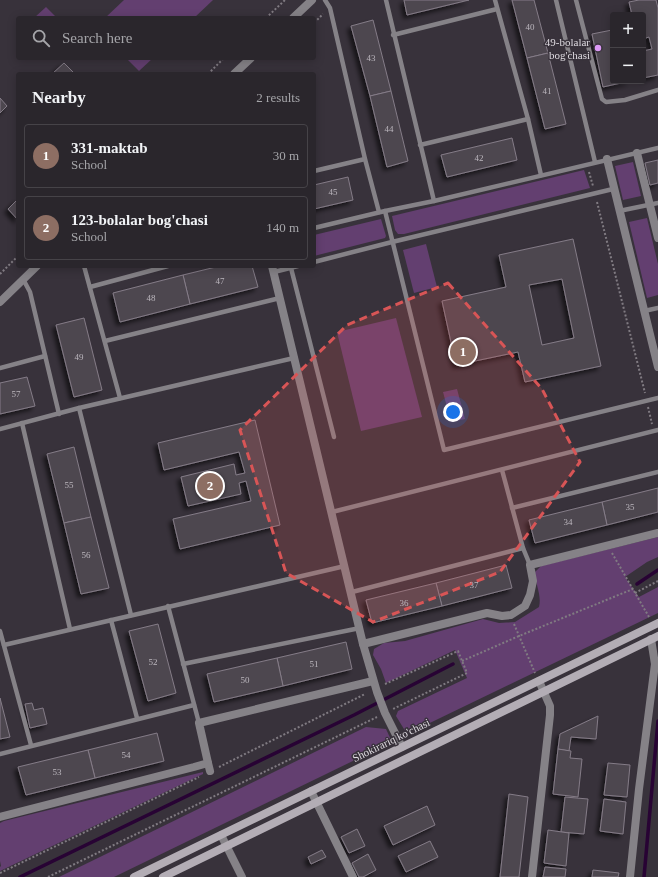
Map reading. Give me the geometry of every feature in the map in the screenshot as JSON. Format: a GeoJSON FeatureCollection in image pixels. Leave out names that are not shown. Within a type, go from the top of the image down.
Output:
{"type":"FeatureCollection","features":[{"type":"Feature","properties":{"kind":"main road","name":"Shokirariq ko'chasi"},"geometry":{"type":"LineString","coordinates":[[134,877],[656,624]]}},
{"type":"Feature","properties":{"kind":"main road","name":"Shokirariq ko'chasi"},"geometry":{"type":"LineString","coordinates":[[163,877],[654,637]]}},
{"type":"Feature","properties":{"kind":"street"},"geometry":{"type":"LineString","coordinates":[[295,16],[311,0]]}},
{"type":"Feature","properties":{"kind":"street"},"geometry":{"type":"LineString","coordinates":[[236,72],[249,60]]}},
{"type":"Feature","properties":{"kind":"street"},"geometry":{"type":"LineString","coordinates":[[637,153],[654,204],[658,238]]}},
{"type":"Feature","properties":{"kind":"street"},"geometry":{"type":"LineString","coordinates":[[607,160],[658,367]]}},
{"type":"Feature","properties":{"kind":"street"},"geometry":{"type":"LineString","coordinates":[[0,302],[34,268]]}},
{"type":"Feature","properties":{"kind":"street"},"geometry":{"type":"LineString","coordinates":[[273,269],[352,592],[363,644],[384,710],[402,747]]}},
{"type":"Feature","properties":{"kind":"street"},"geometry":{"type":"LineString","coordinates":[[363,644],[487,613],[510,616],[525,606],[530,595],[533,581],[530,565],[658,533]]}},
{"type":"Feature","properties":{"kind":"street"},"geometry":{"type":"LineString","coordinates":[[630,877],[640,781],[655,664],[654,637]]}},
{"type":"Feature","properties":{"kind":"street"},"geometry":{"type":"LineString","coordinates":[[532,877],[550,715],[550,706],[539,681]]}},
{"type":"Feature","properties":{"kind":"street"},"geometry":{"type":"LineString","coordinates":[[210,771],[199,723],[376,687]]}},
{"type":"Feature","properties":{"kind":"street"},"geometry":{"type":"LineString","coordinates":[[0,817],[208,763]]}},
{"type":"Feature","properties":{"kind":"street"},"geometry":{"type":"LineString","coordinates":[[310,792],[352,877]]}},
{"type":"Feature","properties":{"kind":"street"},"geometry":{"type":"LineString","coordinates":[[221,835],[242,877]]}},
{"type":"Feature","properties":{"kind":"lane"},"geometry":{"type":"LineString","coordinates":[[325,0],[330,8],[365,159],[379,212]]}},
{"type":"Feature","properties":{"kind":"lane"},"geometry":{"type":"LineString","coordinates":[[386,0],[393,35],[434,201]]}},
{"type":"Feature","properties":{"kind":"lane"},"geometry":{"type":"LineString","coordinates":[[495,0],[528,118],[541,174]]}},
{"type":"Feature","properties":{"kind":"lane"},"geometry":{"type":"LineString","coordinates":[[556,0],[595,162]]}},
{"type":"Feature","properties":{"kind":"lane"},"geometry":{"type":"LineString","coordinates":[[576,0],[602,98],[606,102],[625,100],[658,90]]}},
{"type":"Feature","properties":{"kind":"lane"},"geometry":{"type":"LineString","coordinates":[[393,35],[497,9]]}},
{"type":"Feature","properties":{"kind":"lane"},"geometry":{"type":"LineString","coordinates":[[420,145],[528,118]]}},
{"type":"Feature","properties":{"kind":"lane"},"geometry":{"type":"LineString","coordinates":[[316,228],[385,210],[434,201],[541,174],[658,148]]}},
{"type":"Feature","properties":{"kind":"lane"},"geometry":{"type":"LineString","coordinates":[[316,171],[365,159]]}},
{"type":"Feature","properties":{"kind":"lane"},"geometry":{"type":"LineString","coordinates":[[316,261],[613,189]]}},
{"type":"Feature","properties":{"kind":"lane"},"geometry":{"type":"LineString","coordinates":[[619,211],[654,204]]}},
{"type":"Feature","properties":{"kind":"lane"},"geometry":{"type":"LineString","coordinates":[[385,210],[444,450],[658,398]]}},
{"type":"Feature","properties":{"kind":"lane"},"geometry":{"type":"LineString","coordinates":[[85,268],[120,398]]}},
{"type":"Feature","properties":{"kind":"lane"},"geometry":{"type":"LineString","coordinates":[[90,287],[161,268]]}},
{"type":"Feature","properties":{"kind":"lane"},"geometry":{"type":"LineString","coordinates":[[273,269],[291,268],[334,437]]}},
{"type":"Feature","properties":{"kind":"lane"},"geometry":{"type":"LineString","coordinates":[[23,280],[30,292],[59,414]]}},
{"type":"Feature","properties":{"kind":"lane"},"geometry":{"type":"LineString","coordinates":[[104,341],[280,298]]}},
{"type":"Feature","properties":{"kind":"lane"},"geometry":{"type":"LineString","coordinates":[[644,311],[658,308]]}},
{"type":"Feature","properties":{"kind":"lane"},"geometry":{"type":"LineString","coordinates":[[0,368],[45,356]]}},
{"type":"Feature","properties":{"kind":"lane"},"geometry":{"type":"LineString","coordinates":[[0,429],[120,398],[294,358]]}},
{"type":"Feature","properties":{"kind":"lane"},"geometry":{"type":"LineString","coordinates":[[79,408],[131,615]]}},
{"type":"Feature","properties":{"kind":"lane"},"geometry":{"type":"LineString","coordinates":[[22,423],[70,629]]}},
{"type":"Feature","properties":{"kind":"lane"},"geometry":{"type":"LineString","coordinates":[[332,512],[656,431]]}},
{"type":"Feature","properties":{"kind":"lane"},"geometry":{"type":"LineString","coordinates":[[502,470],[530,565]]}},
{"type":"Feature","properties":{"kind":"lane"},"geometry":{"type":"LineString","coordinates":[[512,508],[658,472]]}},
{"type":"Feature","properties":{"kind":"lane"},"geometry":{"type":"LineString","coordinates":[[352,592],[524,548]]}},
{"type":"Feature","properties":{"kind":"lane"},"geometry":{"type":"LineString","coordinates":[[4,645],[345,566]]}},
{"type":"Feature","properties":{"kind":"lane"},"geometry":{"type":"LineString","coordinates":[[168,606],[199,723]]}},
{"type":"Feature","properties":{"kind":"lane"},"geometry":{"type":"LineString","coordinates":[[111,620],[137,718]]}},
{"type":"Feature","properties":{"kind":"lane"},"geometry":{"type":"LineString","coordinates":[[183,664],[360,628]]}},
{"type":"Feature","properties":{"kind":"lane"},"geometry":{"type":"LineString","coordinates":[[0,630],[30,745]]}},
{"type":"Feature","properties":{"kind":"lane"},"geometry":{"type":"LineString","coordinates":[[0,754],[30,745],[194,705]]}},
{"type":"Feature","properties":{"kind":"path"},"geometry":{"type":"LineString","coordinates":[[268,16],[285,0]]}},
{"type":"Feature","properties":{"kind":"path"},"geometry":{"type":"LineString","coordinates":[[210,72],[222,60]]}},
{"type":"Feature","properties":{"kind":"path"},"geometry":{"type":"LineString","coordinates":[[587,164],[646,400],[656,431]]}},
{"type":"Feature","properties":{"kind":"path"},"geometry":{"type":"LineString","coordinates":[[0,274],[16,258]]}},
{"type":"Feature","properties":{"kind":"path"},"geometry":{"type":"LineString","coordinates":[[608,545],[635,593],[656,624]]}},
{"type":"Feature","properties":{"kind":"path"},"geometry":{"type":"LineString","coordinates":[[635,593],[658,581]]}},
{"type":"Feature","properties":{"kind":"path"},"geometry":{"type":"LineString","coordinates":[[462,661],[633,589]]}},
{"type":"Feature","properties":{"kind":"path"},"geometry":{"type":"LineString","coordinates":[[510,616],[539,681]]}},
{"type":"Feature","properties":{"kind":"path"},"geometry":{"type":"LineString","coordinates":[[0,873],[210,771],[376,687],[458,651],[467,673],[384,710],[48,877]]}},
{"type":"Feature","properties":{"kind":"highlighted area"},"geometry":{"type":"Polygon","coordinates":[[[448,283],[542,389],[580,462],[500,572],[373,622],[286,573],[240,430],[347,325],[448,283]]]}},
{"type":"Feature","properties":{"kind":"shaded area"},"geometry":{"type":"Polygon","coordinates":[[[124,0],[213,0],[196,16],[107,16],[124,0]]]}},
{"type":"Feature","properties":{"kind":"shaded area"},"geometry":{"type":"Polygon","coordinates":[[[46,7],[55,16],[36,16],[46,7]]]}},
{"type":"Feature","properties":{"kind":"shaded area"},"geometry":{"type":"Polygon","coordinates":[[[128,60],[151,60],[139,71],[128,60]]]}},
{"type":"Feature","properties":{"kind":"shaded area"},"geometry":{"type":"Polygon","coordinates":[[[633,162],[641,196],[623,200],[615,166],[633,162]]]}},
{"type":"Feature","properties":{"kind":"shaded area"},"geometry":{"type":"Polygon","coordinates":[[[584,170],[590,188],[404,234],[398,234],[395,230],[392,216],[584,170]]]}},
{"type":"Feature","properties":{"kind":"shaded area"},"geometry":{"type":"Polygon","coordinates":[[[647,218],[658,264],[658,295],[647,298],[629,222],[647,218]]]}},
{"type":"Feature","properties":{"kind":"shaded area"},"geometry":{"type":"Polygon","coordinates":[[[381,219],[386,236],[385,238],[316,255],[316,235],[381,219]]]}},
{"type":"Feature","properties":{"kind":"shaded area"},"geometry":{"type":"Polygon","coordinates":[[[426,244],[437,287],[414,293],[403,250],[426,244]]]}},
{"type":"Feature","properties":{"kind":"shaded area"},"geometry":{"type":"Polygon","coordinates":[[[396,318],[422,417],[361,431],[337,332],[396,318]]]}},
{"type":"Feature","properties":{"kind":"shaded area"},"geometry":{"type":"Polygon","coordinates":[[[457,389],[465,419],[451,422],[443,392],[457,389]]]}},
{"type":"Feature","properties":{"kind":"shaded area"},"geometry":{"type":"Polygon","coordinates":[[[658,537],[658,557],[647,562],[625,577],[639,597],[658,587],[658,613],[407,734],[396,716],[398,711],[467,678],[455,650],[386,683],[381,669],[373,655],[374,649],[384,643],[405,641],[483,619],[499,623],[515,622],[539,607],[540,598],[535,572],[541,566],[658,537]]]}},
{"type":"Feature","properties":{"kind":"shaded area"},"geometry":{"type":"Polygon","coordinates":[[[366,727],[386,729],[392,742],[114,877],[59,877],[366,727]]]}},
{"type":"Feature","properties":{"kind":"shaded area"},"geometry":{"type":"Polygon","coordinates":[[[203,772],[203,774],[0,871],[0,823],[4,821],[203,772]]]}},
{"type":"Feature","properties":{"kind":"building"},"geometry":{"type":"Polygon","coordinates":[[[404,0],[469,0],[407,15],[404,0]]]}},
{"type":"Feature","properties":{"kind":"building"},"geometry":{"type":"Polygon","coordinates":[[[512,0],[534,0],[548,53],[527,58],[512,0]]]}},
{"type":"Feature","properties":{"kind":"building"},"geometry":{"type":"Polygon","coordinates":[[[639,0],[656,0],[658,8],[658,75],[646,77],[646,50],[652,49],[649,37],[646,38],[646,12],[631,12],[629,2],[639,0]]]}},
{"type":"Feature","properties":{"kind":"building"},"geometry":{"type":"Polygon","coordinates":[[[373,20],[391,91],[370,96],[351,26],[373,20]]]}},
{"type":"Feature","properties":{"kind":"building"},"geometry":{"type":"Polygon","coordinates":[[[610,30],[610,84],[616,84],[603,87],[592,34],[610,30]]]}},
{"type":"Feature","properties":{"kind":"building"},"geometry":{"type":"Polygon","coordinates":[[[548,53],[566,124],[545,129],[527,58],[548,53]]]}},
{"type":"Feature","properties":{"kind":"building"},"geometry":{"type":"Polygon","coordinates":[[[64,63],[73,72],[54,72],[64,63]]]}},
{"type":"Feature","properties":{"kind":"building"},"geometry":{"type":"Polygon","coordinates":[[[391,91],[408,161],[387,167],[370,96],[391,91]]]}},
{"type":"Feature","properties":{"kind":"building"},"geometry":{"type":"Polygon","coordinates":[[[0,98],[7,106],[0,113],[0,98]]]}},
{"type":"Feature","properties":{"kind":"building"},"geometry":{"type":"Polygon","coordinates":[[[512,138],[517,160],[447,177],[441,155],[512,138]]]}},
{"type":"Feature","properties":{"kind":"building"},"geometry":{"type":"Polygon","coordinates":[[[658,160],[658,183],[650,185],[645,163],[658,160]]]}},
{"type":"Feature","properties":{"kind":"building"},"geometry":{"type":"Polygon","coordinates":[[[348,177],[353,200],[316,209],[316,185],[348,177]]]}},
{"type":"Feature","properties":{"kind":"building"},"geometry":{"type":"Polygon","coordinates":[[[16,201],[16,218],[8,209],[16,201]]]}},
{"type":"Feature","properties":{"kind":"building"},"geometry":{"type":"Polygon","coordinates":[[[573,239],[601,366],[525,382],[518,352],[456,365],[442,301],[506,287],[499,255],[573,239]],[[562,279],[529,285],[542,345],[574,338],[562,279]]]}},
{"type":"Feature","properties":{"kind":"building"},"geometry":{"type":"Polygon","coordinates":[[[212,268],[253,268],[258,287],[190,304],[183,275],[212,268]]]}},
{"type":"Feature","properties":{"kind":"building"},"geometry":{"type":"Polygon","coordinates":[[[183,275],[190,304],[120,322],[113,293],[183,275]]]}},
{"type":"Feature","properties":{"kind":"building"},"geometry":{"type":"Polygon","coordinates":[[[84,318],[102,390],[74,397],[56,325],[84,318]]]}},
{"type":"Feature","properties":{"kind":"building"},"geometry":{"type":"Polygon","coordinates":[[[27,377],[35,406],[0,414],[0,383],[27,377]]]}},
{"type":"Feature","properties":{"kind":"building"},"geometry":{"type":"Polygon","coordinates":[[[255,420],[280,525],[180,549],[173,519],[251,501],[246,481],[239,483],[241,494],[188,506],[181,477],[234,464],[236,475],[245,473],[239,452],[164,470],[158,443],[255,420]]]}},
{"type":"Feature","properties":{"kind":"building"},"geometry":{"type":"Polygon","coordinates":[[[74,447],[91,517],[64,523],[47,454],[74,447]]]}},
{"type":"Feature","properties":{"kind":"building"},"geometry":{"type":"Polygon","coordinates":[[[658,488],[658,512],[607,525],[602,502],[658,488]]]}},
{"type":"Feature","properties":{"kind":"building"},"geometry":{"type":"Polygon","coordinates":[[[602,502],[607,525],[535,543],[529,520],[602,502]]]}},
{"type":"Feature","properties":{"kind":"building"},"geometry":{"type":"Polygon","coordinates":[[[91,517],[109,588],[81,594],[64,523],[91,517]]]}},
{"type":"Feature","properties":{"kind":"building"},"geometry":{"type":"Polygon","coordinates":[[[506,565],[512,588],[442,606],[436,583],[506,565]]]}},
{"type":"Feature","properties":{"kind":"building"},"geometry":{"type":"Polygon","coordinates":[[[436,583],[442,606],[372,623],[366,600],[436,583]]]}},
{"type":"Feature","properties":{"kind":"building"},"geometry":{"type":"Polygon","coordinates":[[[158,624],[176,693],[148,701],[129,631],[158,624]]]}},
{"type":"Feature","properties":{"kind":"building"},"geometry":{"type":"Polygon","coordinates":[[[346,642],[352,669],[283,686],[277,658],[346,642]]]}},
{"type":"Feature","properties":{"kind":"building"},"geometry":{"type":"Polygon","coordinates":[[[277,658],[283,686],[214,702],[207,674],[277,658]]]}},
{"type":"Feature","properties":{"kind":"building"},"geometry":{"type":"Polygon","coordinates":[[[0,698],[10,737],[0,739],[0,698]]]}},
{"type":"Feature","properties":{"kind":"building"},"geometry":{"type":"Polygon","coordinates":[[[32,703],[34,710],[43,708],[47,724],[30,728],[25,704],[32,703]]]}},
{"type":"Feature","properties":{"kind":"building"},"geometry":{"type":"Polygon","coordinates":[[[598,716],[596,739],[571,737],[569,751],[558,749],[560,734],[598,716]]]}},
{"type":"Feature","properties":{"kind":"building"},"geometry":{"type":"Polygon","coordinates":[[[157,733],[164,761],[95,778],[88,750],[157,733]]]}},
{"type":"Feature","properties":{"kind":"building"},"geometry":{"type":"Polygon","coordinates":[[[558,749],[571,751],[570,758],[582,759],[578,797],[553,794],[558,749]]]}},
{"type":"Feature","properties":{"kind":"building"},"geometry":{"type":"Polygon","coordinates":[[[88,750],[95,778],[26,795],[18,767],[88,750]]]}},
{"type":"Feature","properties":{"kind":"building"},"geometry":{"type":"Polygon","coordinates":[[[608,763],[630,765],[627,797],[604,795],[608,763]]]}},
{"type":"Feature","properties":{"kind":"building"},"geometry":{"type":"Polygon","coordinates":[[[509,794],[528,797],[519,877],[500,877],[509,794]]]}},
{"type":"Feature","properties":{"kind":"building"},"geometry":{"type":"Polygon","coordinates":[[[565,797],[588,799],[584,834],[561,832],[565,797]]]}},
{"type":"Feature","properties":{"kind":"building"},"geometry":{"type":"Polygon","coordinates":[[[604,799],[626,802],[623,834],[600,831],[604,799]]]}},
{"type":"Feature","properties":{"kind":"building"},"geometry":{"type":"Polygon","coordinates":[[[427,806],[435,825],[393,845],[384,826],[427,806]]]}},
{"type":"Feature","properties":{"kind":"building"},"geometry":{"type":"Polygon","coordinates":[[[357,829],[365,846],[349,853],[341,837],[357,829]]]}},
{"type":"Feature","properties":{"kind":"building"},"geometry":{"type":"Polygon","coordinates":[[[548,830],[569,833],[566,866],[544,863],[548,830]]]}},
{"type":"Feature","properties":{"kind":"building"},"geometry":{"type":"Polygon","coordinates":[[[430,841],[438,857],[406,872],[398,856],[430,841]]]}},
{"type":"Feature","properties":{"kind":"building"},"geometry":{"type":"Polygon","coordinates":[[[322,850],[326,857],[311,864],[308,857],[322,850]]]}},
{"type":"Feature","properties":{"kind":"building"},"geometry":{"type":"Polygon","coordinates":[[[368,854],[376,870],[363,877],[359,877],[352,863],[368,854]]]}},
{"type":"Feature","properties":{"kind":"building"},"geometry":{"type":"Polygon","coordinates":[[[545,867],[566,869],[565,877],[543,877],[545,867]]]}},
{"type":"Feature","properties":{"kind":"building"},"geometry":{"type":"Polygon","coordinates":[[[593,870],[619,873],[618,877],[592,877],[593,870]]]}},
{"type":"Feature","properties":{"kind":"waterway"},"geometry":{"type":"LineString","coordinates":[[637,584],[658,570]]}},
{"type":"Feature","properties":{"kind":"waterway"},"geometry":{"type":"LineString","coordinates":[[20,877],[354,715],[453,664]]}},
{"type":"Feature","properties":{"kind":"waterway"},"geometry":{"type":"LineString","coordinates":[[644,877],[658,721]]}},
{"type":"Feature","properties":{"kind":"place","name":"49-bolalar bog'chasi"},"geometry":{"type":"Point","coordinates":[598,48]}},
{"type":"Feature","properties":{"kind":"place","name":"331-maktab"},"geometry":{"type":"Point","coordinates":[463,352]}},
{"type":"Feature","properties":{"kind":"place","name":"123-bolalar bog'chasi"},"geometry":{"type":"Point","coordinates":[210,486]}}]}
